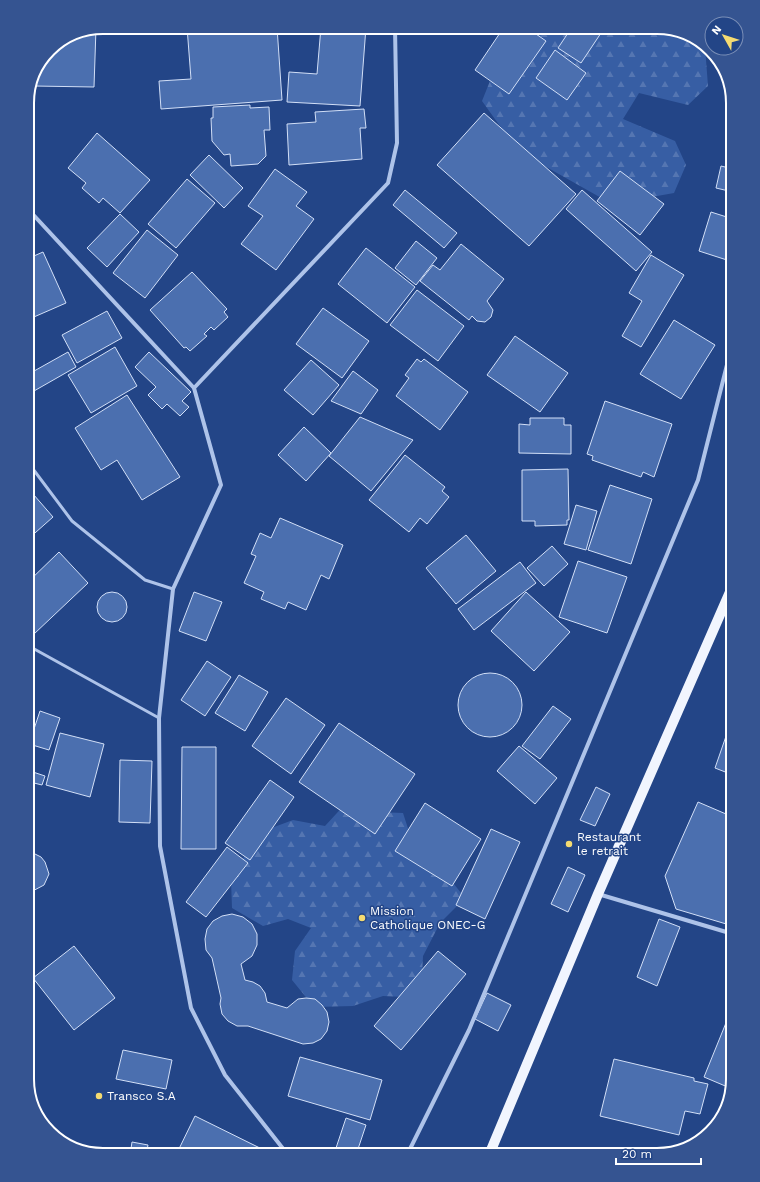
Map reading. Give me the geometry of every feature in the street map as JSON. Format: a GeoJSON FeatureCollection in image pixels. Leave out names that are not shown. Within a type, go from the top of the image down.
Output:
{"type":"FeatureCollection","features":[{"type":"Feature","properties":{"kind":"main road"},"geometry":{"type":"LineString","coordinates":[[492,1148],[598,894],[726,601]]}},
{"type":"Feature","properties":{"kind":"street"},"geometry":{"type":"LineString","coordinates":[[194,388],[388,183],[397,143],[395,34]]}},
{"type":"Feature","properties":{"kind":"street"},"geometry":{"type":"LineString","coordinates":[[34,216],[194,388],[221,485],[173,589],[159,718],[160,846],[192,1008],[225,1075],[282,1148]]}},
{"type":"Feature","properties":{"kind":"street"},"geometry":{"type":"LineString","coordinates":[[410,1148],[469,1030],[698,480],[726,370]]}},
{"type":"Feature","properties":{"kind":"street"},"geometry":{"type":"LineString","coordinates":[[598,894],[726,932]]}},
{"type":"Feature","properties":{"kind":"lane"},"geometry":{"type":"LineString","coordinates":[[34,471],[72,521],[145,580],[173,589]]}},
{"type":"Feature","properties":{"kind":"lane"},"geometry":{"type":"LineString","coordinates":[[34,649],[159,718]]}},
{"type":"Feature","properties":{"kind":"green space"},"geometry":{"type":"Polygon","coordinates":[[[512,34],[670,35],[687,41],[702,51],[704,56],[706,56],[708,86],[688,105],[639,93],[623,119],[675,141],[686,165],[674,193],[612,204],[518,151],[482,101],[494,71],[512,34]]]}},
{"type":"Feature","properties":{"kind":"green space"},"geometry":{"type":"Polygon","coordinates":[[[348,801],[376,812],[403,813],[413,844],[446,874],[465,898],[440,923],[423,956],[422,976],[405,997],[383,996],[353,1006],[314,1007],[292,980],[295,951],[311,928],[288,919],[263,926],[232,908],[231,879],[258,833],[293,820],[325,826],[348,801]]]}},
{"type":"Feature","properties":{"kind":"building"},"geometry":{"type":"Polygon","coordinates":[[[188,34],[277,34],[282,100],[161,109],[159,81],[191,79],[188,34]]]}},
{"type":"Feature","properties":{"kind":"building"},"geometry":{"type":"Polygon","coordinates":[[[320,34],[365,34],[360,106],[287,102],[289,72],[317,74],[320,34]]]}},
{"type":"Feature","properties":{"kind":"building"},"geometry":{"type":"Polygon","coordinates":[[[499,34],[536,34],[546,41],[509,94],[475,70],[499,34]]]}},
{"type":"Feature","properties":{"kind":"building"},"geometry":{"type":"Polygon","coordinates":[[[567,34],[600,34],[581,63],[558,48],[567,34]]]}},
{"type":"Feature","properties":{"kind":"building"},"geometry":{"type":"Polygon","coordinates":[[[96,35],[94,87],[36,86],[39,77],[54,54],[77,39],[96,35]]]}},
{"type":"Feature","properties":{"kind":"building"},"geometry":{"type":"Polygon","coordinates":[[[555,50],[586,73],[567,100],[536,78],[555,50]]]}},
{"type":"Feature","properties":{"kind":"building"},"geometry":{"type":"Polygon","coordinates":[[[250,105],[250,108],[269,107],[270,130],[264,130],[266,156],[258,164],[231,166],[230,154],[224,155],[212,141],[211,118],[213,118],[213,107],[250,105]]]}},
{"type":"Feature","properties":{"kind":"building"},"geometry":{"type":"Polygon","coordinates":[[[364,109],[366,128],[360,128],[362,159],[289,165],[287,124],[316,122],[315,112],[364,109]]]}},
{"type":"Feature","properties":{"kind":"building"},"geometry":{"type":"Polygon","coordinates":[[[484,113],[576,194],[529,246],[437,165],[484,113]]]}},
{"type":"Feature","properties":{"kind":"building"},"geometry":{"type":"Polygon","coordinates":[[[97,133],[150,180],[120,213],[103,198],[99,203],[82,188],[86,183],[68,168],[97,133]]]}},
{"type":"Feature","properties":{"kind":"building"},"geometry":{"type":"Polygon","coordinates":[[[209,155],[243,188],[224,208],[190,175],[209,155]]]}},
{"type":"Feature","properties":{"kind":"building"},"geometry":{"type":"Polygon","coordinates":[[[721,166],[726,167],[726,190],[716,188],[721,166]]]}},
{"type":"Feature","properties":{"kind":"building"},"geometry":{"type":"Polygon","coordinates":[[[275,169],[307,192],[296,206],[314,219],[276,270],[241,244],[263,216],[248,206],[275,169]]]}},
{"type":"Feature","properties":{"kind":"building"},"geometry":{"type":"Polygon","coordinates":[[[620,171],[664,204],[640,235],[597,201],[620,171]]]}},
{"type":"Feature","properties":{"kind":"building"},"geometry":{"type":"Polygon","coordinates":[[[187,179],[215,203],[176,248],[148,224],[187,179]]]}},
{"type":"Feature","properties":{"kind":"building"},"geometry":{"type":"Polygon","coordinates":[[[405,190],[457,233],[444,248],[393,205],[405,190]]]}},
{"type":"Feature","properties":{"kind":"building"},"geometry":{"type":"Polygon","coordinates":[[[582,190],[652,252],[636,271],[566,209],[582,190]]]}},
{"type":"Feature","properties":{"kind":"building"},"geometry":{"type":"Polygon","coordinates":[[[711,212],[726,217],[726,260],[699,251],[711,212]]]}},
{"type":"Feature","properties":{"kind":"building"},"geometry":{"type":"Polygon","coordinates":[[[120,214],[139,232],[107,267],[87,248],[120,214]]]}},
{"type":"Feature","properties":{"kind":"building"},"geometry":{"type":"Polygon","coordinates":[[[147,230],[178,255],[145,298],[113,273],[147,230]]]}},
{"type":"Feature","properties":{"kind":"building"},"geometry":{"type":"Polygon","coordinates":[[[416,241],[437,258],[416,285],[395,268],[416,241]]]}},
{"type":"Feature","properties":{"kind":"building"},"geometry":{"type":"Polygon","coordinates":[[[461,244],[504,279],[487,301],[493,310],[491,317],[485,322],[477,321],[472,316],[469,320],[420,281],[433,265],[440,270],[461,244]]]}},
{"type":"Feature","properties":{"kind":"building"},"geometry":{"type":"Polygon","coordinates":[[[366,248],[415,287],[387,323],[338,284],[366,248]]]}},
{"type":"Feature","properties":{"kind":"building"},"geometry":{"type":"Polygon","coordinates":[[[43,252],[66,303],[34,317],[34,256],[43,252]]]}},
{"type":"Feature","properties":{"kind":"building"},"geometry":{"type":"Polygon","coordinates":[[[651,255],[684,275],[641,347],[622,336],[642,301],[629,293],[651,255]]]}},
{"type":"Feature","properties":{"kind":"building"},"geometry":{"type":"Polygon","coordinates":[[[192,272],[227,309],[224,312],[228,317],[214,330],[211,327],[204,334],[207,336],[190,351],[186,347],[184,348],[150,310],[192,272]]]}},
{"type":"Feature","properties":{"kind":"building"},"geometry":{"type":"Polygon","coordinates":[[[417,290],[464,326],[438,361],[390,325],[417,290]]]}},
{"type":"Feature","properties":{"kind":"building"},"geometry":{"type":"Polygon","coordinates":[[[323,308],[369,341],[342,378],[296,344],[323,308]]]}},
{"type":"Feature","properties":{"kind":"building"},"geometry":{"type":"Polygon","coordinates":[[[107,311],[122,338],[77,363],[62,335],[107,311]]]}},
{"type":"Feature","properties":{"kind":"building"},"geometry":{"type":"Polygon","coordinates":[[[674,320],[715,345],[681,399],[640,374],[674,320]]]}},
{"type":"Feature","properties":{"kind":"building"},"geometry":{"type":"Polygon","coordinates":[[[515,336],[568,373],[540,412],[487,375],[515,336]]]}},
{"type":"Feature","properties":{"kind":"building"},"geometry":{"type":"Polygon","coordinates":[[[115,347],[137,386],[91,413],[68,375],[115,347]]]}},
{"type":"Feature","properties":{"kind":"building"},"geometry":{"type":"Polygon","coordinates":[[[68,352],[76,367],[34,391],[34,371],[68,352]]]}},
{"type":"Feature","properties":{"kind":"building"},"geometry":{"type":"Polygon","coordinates":[[[149,352],[191,392],[182,401],[189,407],[180,416],[167,404],[162,409],[148,395],[156,387],[135,367],[149,352]]]}},
{"type":"Feature","properties":{"kind":"building"},"geometry":{"type":"Polygon","coordinates":[[[417,359],[421,362],[424,359],[468,392],[440,430],[396,396],[409,378],[405,375],[417,359]]]}},
{"type":"Feature","properties":{"kind":"building"},"geometry":{"type":"Polygon","coordinates":[[[311,360],[339,385],[313,415],[284,390],[311,360]]]}},
{"type":"Feature","properties":{"kind":"building"},"geometry":{"type":"Polygon","coordinates":[[[353,371],[378,390],[361,414],[331,401],[353,371]]]}},
{"type":"Feature","properties":{"kind":"building"},"geometry":{"type":"Polygon","coordinates":[[[127,395],[180,477],[142,500],[117,460],[101,470],[75,428],[127,395]]]}},
{"type":"Feature","properties":{"kind":"building"},"geometry":{"type":"Polygon","coordinates":[[[605,401],[672,424],[654,477],[643,472],[641,477],[592,460],[593,456],[587,454],[605,401]]]}},
{"type":"Feature","properties":{"kind":"building"},"geometry":{"type":"Polygon","coordinates":[[[360,417],[413,440],[371,491],[329,456],[360,417]]]}},
{"type":"Feature","properties":{"kind":"building"},"geometry":{"type":"Polygon","coordinates":[[[530,418],[564,418],[564,425],[571,425],[571,454],[519,453],[519,424],[530,425],[530,418]]]}},
{"type":"Feature","properties":{"kind":"building"},"geometry":{"type":"Polygon","coordinates":[[[304,427],[331,453],[306,481],[278,455],[304,427]]]}},
{"type":"Feature","properties":{"kind":"building"},"geometry":{"type":"Polygon","coordinates":[[[405,455],[445,487],[442,491],[449,497],[427,524],[420,518],[409,532],[369,500],[405,455]]]}},
{"type":"Feature","properties":{"kind":"building"},"geometry":{"type":"Polygon","coordinates":[[[568,469],[569,520],[567,520],[567,525],[535,526],[535,521],[522,521],[522,470],[568,469]]]}},
{"type":"Feature","properties":{"kind":"building"},"geometry":{"type":"Polygon","coordinates":[[[610,485],[652,499],[631,564],[588,550],[610,485]]]}},
{"type":"Feature","properties":{"kind":"building"},"geometry":{"type":"Polygon","coordinates":[[[34,495],[53,517],[34,534],[34,495]]]}},
{"type":"Feature","properties":{"kind":"building"},"geometry":{"type":"Polygon","coordinates":[[[576,505],[597,511],[586,550],[564,544],[576,505]]]}},
{"type":"Feature","properties":{"kind":"building"},"geometry":{"type":"Polygon","coordinates":[[[280,518],[343,545],[329,579],[321,575],[306,610],[288,602],[285,609],[261,599],[264,592],[244,583],[256,556],[251,554],[260,533],[271,538],[280,518]]]}},
{"type":"Feature","properties":{"kind":"building"},"geometry":{"type":"Polygon","coordinates":[[[466,535],[496,571],[456,604],[426,568],[466,535]]]}},
{"type":"Feature","properties":{"kind":"building"},"geometry":{"type":"Polygon","coordinates":[[[552,546],[568,564],[544,586],[527,568],[552,546]]]}},
{"type":"Feature","properties":{"kind":"building"},"geometry":{"type":"Polygon","coordinates":[[[59,552],[88,583],[34,634],[34,576],[59,552]]]}},
{"type":"Feature","properties":{"kind":"building"},"geometry":{"type":"Polygon","coordinates":[[[578,561],[627,577],[607,633],[559,617],[578,561]]]}},
{"type":"Feature","properties":{"kind":"building"},"geometry":{"type":"Polygon","coordinates":[[[520,562],[536,583],[474,630],[458,609],[520,562]]]}},
{"type":"Feature","properties":{"kind":"building"},"geometry":{"type":"Polygon","coordinates":[[[112,592],[123,596],[127,607],[123,618],[112,622],[101,618],[97,607],[101,596],[112,592]]]}},
{"type":"Feature","properties":{"kind":"building"},"geometry":{"type":"Polygon","coordinates":[[[194,592],[222,602],[206,641],[179,631],[194,592]]]}},
{"type":"Feature","properties":{"kind":"building"},"geometry":{"type":"Polygon","coordinates":[[[526,592],[570,632],[534,671],[491,631],[526,592]]]}},
{"type":"Feature","properties":{"kind":"building"},"geometry":{"type":"Polygon","coordinates":[[[207,661],[231,677],[205,716],[181,700],[207,661]]]}},
{"type":"Feature","properties":{"kind":"building"},"geometry":{"type":"Polygon","coordinates":[[[484,673],[496,673],[513,682],[520,693],[522,705],[520,717],[513,728],[496,737],[484,737],[472,732],[463,723],[458,711],[458,699],[463,687],[472,678],[484,673]]]}},
{"type":"Feature","properties":{"kind":"building"},"geometry":{"type":"Polygon","coordinates":[[[239,675],[268,692],[245,731],[215,713],[239,675]]]}},
{"type":"Feature","properties":{"kind":"building"},"geometry":{"type":"Polygon","coordinates":[[[286,698],[325,725],[291,774],[252,746],[286,698]]]}},
{"type":"Feature","properties":{"kind":"building"},"geometry":{"type":"Polygon","coordinates":[[[553,706],[571,719],[540,759],[522,746],[553,706]]]}},
{"type":"Feature","properties":{"kind":"building"},"geometry":{"type":"Polygon","coordinates":[[[40,711],[60,718],[49,750],[34,746],[34,729],[40,711]]]}},
{"type":"Feature","properties":{"kind":"building"},"geometry":{"type":"Polygon","coordinates":[[[339,723],[415,774],[375,834],[299,782],[339,723]]]}},
{"type":"Feature","properties":{"kind":"building"},"geometry":{"type":"Polygon","coordinates":[[[60,733],[104,744],[90,797],[46,785],[60,733]]]}},
{"type":"Feature","properties":{"kind":"building"},"geometry":{"type":"Polygon","coordinates":[[[726,736],[726,772],[715,768],[726,736]]]}},
{"type":"Feature","properties":{"kind":"building"},"geometry":{"type":"Polygon","coordinates":[[[519,746],[557,778],[535,804],[497,771],[519,746]]]}},
{"type":"Feature","properties":{"kind":"building"},"geometry":{"type":"Polygon","coordinates":[[[182,747],[216,747],[216,849],[181,849],[182,747]]]}},
{"type":"Feature","properties":{"kind":"building"},"geometry":{"type":"Polygon","coordinates":[[[120,760],[152,761],[150,823],[119,822],[120,760]]]}},
{"type":"Feature","properties":{"kind":"building"},"geometry":{"type":"Polygon","coordinates":[[[34,772],[45,776],[42,785],[34,783],[34,772]]]}},
{"type":"Feature","properties":{"kind":"building"},"geometry":{"type":"Polygon","coordinates":[[[270,780],[294,797],[250,860],[225,843],[270,780]]]}},
{"type":"Feature","properties":{"kind":"building"},"geometry":{"type":"Polygon","coordinates":[[[596,787],[610,794],[595,826],[580,820],[596,787]]]}},
{"type":"Feature","properties":{"kind":"building"},"geometry":{"type":"Polygon","coordinates":[[[698,802],[726,814],[726,924],[676,909],[665,876],[698,802]]]}},
{"type":"Feature","properties":{"kind":"building"},"geometry":{"type":"Polygon","coordinates":[[[425,803],[481,839],[452,886],[395,851],[425,803]]]}},
{"type":"Feature","properties":{"kind":"building"},"geometry":{"type":"Polygon","coordinates":[[[491,829],[520,842],[485,919],[456,905],[491,829]]]}},
{"type":"Feature","properties":{"kind":"building"},"geometry":{"type":"Polygon","coordinates":[[[227,847],[248,863],[206,917],[186,902],[227,847]]]}},
{"type":"Feature","properties":{"kind":"building"},"geometry":{"type":"Polygon","coordinates":[[[34,854],[41,857],[45,862],[49,874],[44,885],[34,890],[34,854]]]}},
{"type":"Feature","properties":{"kind":"building"},"geometry":{"type":"Polygon","coordinates":[[[568,867],[585,875],[568,912],[551,904],[568,867]]]}},
{"type":"Feature","properties":{"kind":"building"},"geometry":{"type":"Polygon","coordinates":[[[232,914],[243,917],[252,924],[257,934],[257,945],[252,956],[241,964],[245,980],[260,986],[265,993],[267,1002],[287,1008],[298,999],[315,999],[327,1012],[329,1022],[327,1031],[321,1039],[313,1043],[303,1044],[248,1026],[237,1026],[228,1021],[222,1014],[220,1004],[221,998],[212,958],[206,950],[205,939],[207,929],[213,921],[222,916],[232,914]]]}},
{"type":"Feature","properties":{"kind":"building"},"geometry":{"type":"Polygon","coordinates":[[[659,919],[680,927],[657,986],[637,977],[659,919]]]}},
{"type":"Feature","properties":{"kind":"building"},"geometry":{"type":"Polygon","coordinates":[[[74,946],[115,998],[74,1030],[34,979],[34,977],[74,946]]]}},
{"type":"Feature","properties":{"kind":"building"},"geometry":{"type":"Polygon","coordinates":[[[438,951],[466,974],[401,1050],[374,1026],[438,951]]]}},
{"type":"Feature","properties":{"kind":"building"},"geometry":{"type":"Polygon","coordinates":[[[487,993],[511,1005],[498,1031],[475,1019],[487,993]]]}},
{"type":"Feature","properties":{"kind":"building"},"geometry":{"type":"Polygon","coordinates":[[[726,1023],[725,1086],[704,1077],[726,1023]]]}},
{"type":"Feature","properties":{"kind":"building"},"geometry":{"type":"Polygon","coordinates":[[[123,1050],[172,1060],[166,1089],[116,1079],[123,1050]]]}},
{"type":"Feature","properties":{"kind":"building"},"geometry":{"type":"Polygon","coordinates":[[[300,1057],[382,1080],[370,1120],[288,1096],[300,1057]]]}},
{"type":"Feature","properties":{"kind":"building"},"geometry":{"type":"Polygon","coordinates":[[[614,1059],[694,1078],[694,1081],[708,1084],[700,1114],[685,1111],[679,1135],[600,1116],[614,1059]]]}},
{"type":"Feature","properties":{"kind":"building"},"geometry":{"type":"Polygon","coordinates":[[[195,1116],[260,1148],[179,1148],[195,1116]]]}},
{"type":"Feature","properties":{"kind":"building"},"geometry":{"type":"Polygon","coordinates":[[[346,1118],[366,1125],[358,1148],[336,1148],[346,1118]]]}},
{"type":"Feature","properties":{"kind":"building"},"geometry":{"type":"Polygon","coordinates":[[[132,1142],[148,1145],[147,1148],[131,1148],[132,1142]]]}},
{"type":"Feature","properties":{"kind":"place","name":"Restaurant le retrait"},"geometry":{"type":"Point","coordinates":[569,844]}},
{"type":"Feature","properties":{"kind":"place","name":"Mission Catholique ONEC-G"},"geometry":{"type":"Point","coordinates":[362,918]}},
{"type":"Feature","properties":{"kind":"place","name":"Transco S.A"},"geometry":{"type":"Point","coordinates":[99,1096]}}]}
